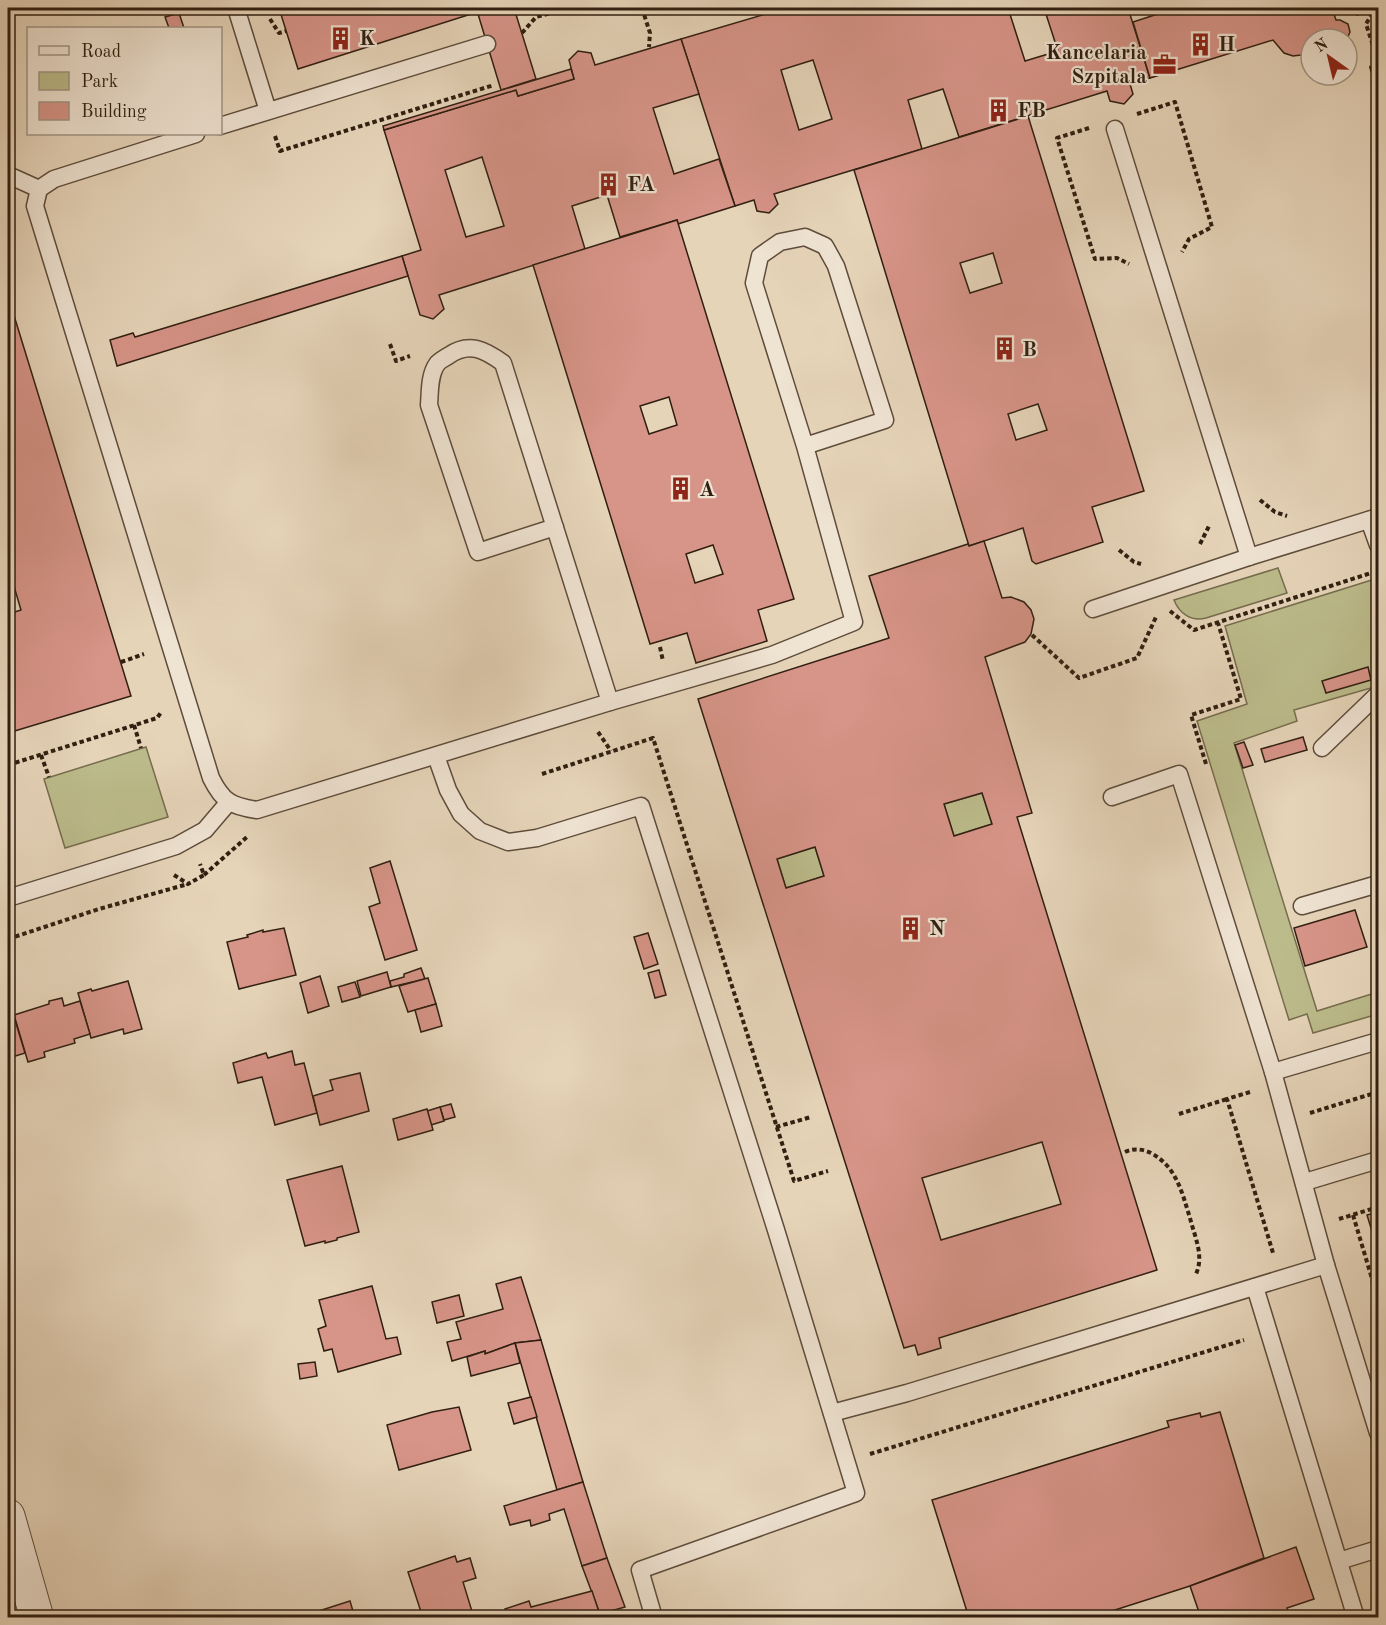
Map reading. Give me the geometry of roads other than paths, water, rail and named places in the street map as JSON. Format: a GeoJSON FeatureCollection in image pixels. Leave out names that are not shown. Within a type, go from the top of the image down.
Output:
{"type":"FeatureCollection","features":[{"type":"Feature","properties":{"kind":"street"},"geometry":{"type":"LineString","coordinates":[[8,1516],[37,1617]]}},
{"type":"Feature","properties":{"kind":"lane"},"geometry":{"type":"LineString","coordinates":[[236,8],[268,111]]}},
{"type":"Feature","properties":{"kind":"lane"},"geometry":{"type":"LineString","coordinates":[[222,125],[487,44]]}},
{"type":"Feature","properties":{"kind":"lane"},"geometry":{"type":"LineString","coordinates":[[1107,127],[1250,557]]}},
{"type":"Feature","properties":{"kind":"lane"},"geometry":{"type":"LineString","coordinates":[[193,135],[54,179],[39,189],[35,206],[211,778],[228,803],[257,810],[609,702],[772,655],[854,622],[805,446],[754,283],[760,256],[780,242],[805,237],[825,246],[836,266],[885,420],[805,446]]}},
{"type":"Feature","properties":{"kind":"lane"},"geometry":{"type":"LineString","coordinates":[[8,175],[39,189]]}},
{"type":"Feature","properties":{"kind":"lane"},"geometry":{"type":"LineString","coordinates":[[555,527],[478,552],[429,405],[430,383],[437,364],[456,351],[472,348],[487,351],[503,363],[555,527],[609,702]]}},
{"type":"Feature","properties":{"kind":"lane"},"geometry":{"type":"LineString","coordinates":[[1093,609],[1374,518],[1378,545]]}},
{"type":"Feature","properties":{"kind":"lane"},"geometry":{"type":"LineString","coordinates":[[1322,748],[1378,694]]}},
{"type":"Feature","properties":{"kind":"lane"},"geometry":{"type":"LineString","coordinates":[[436,756],[448,790],[462,814],[480,831],[508,842],[537,838],[641,806],[776,1230],[856,1493],[640,1570],[654,1617]]}},
{"type":"Feature","properties":{"kind":"lane"},"geometry":{"type":"LineString","coordinates":[[1112,797],[1179,774],[1275,1078],[1326,1265],[1378,1432]]}},
{"type":"Feature","properties":{"kind":"lane"},"geometry":{"type":"LineString","coordinates":[[8,898],[176,846],[205,830],[228,803]]}},
{"type":"Feature","properties":{"kind":"lane"},"geometry":{"type":"LineString","coordinates":[[1302,906],[1378,884]]}},
{"type":"Feature","properties":{"kind":"lane"},"geometry":{"type":"LineString","coordinates":[[1275,1078],[1378,1041]]}},
{"type":"Feature","properties":{"kind":"lane"},"geometry":{"type":"LineString","coordinates":[[1305,1182],[1378,1160]]}},
{"type":"Feature","properties":{"kind":"lane"},"geometry":{"type":"LineString","coordinates":[[832,1413],[906,1393],[1326,1265]]}},
{"type":"Feature","properties":{"kind":"lane"},"geometry":{"type":"LineString","coordinates":[[1255,1287],[1356,1617]]}},
{"type":"Feature","properties":{"kind":"lane"},"geometry":{"type":"LineString","coordinates":[[1339,1561],[1378,1549]]}},
{"type":"Feature","properties":{"kind":"place","name":"K"},"geometry":{"type":"Point","coordinates":[341,38]}},
{"type":"Feature","properties":{"kind":"place","name":"H"},"geometry":{"type":"Point","coordinates":[1200,44]}},
{"type":"Feature","properties":{"kind":"place","name":"Kancelaria Szpitala"},"geometry":{"type":"Point","coordinates":[1165,64]}},
{"type":"Feature","properties":{"kind":"place","name":"FB"},"geometry":{"type":"Point","coordinates":[999,110]}},
{"type":"Feature","properties":{"kind":"place","name":"FA"},"geometry":{"type":"Point","coordinates":[609,184]}},
{"type":"Feature","properties":{"kind":"place","name":"B"},"geometry":{"type":"Point","coordinates":[1004,349]}},
{"type":"Feature","properties":{"kind":"place","name":"A"},"geometry":{"type":"Point","coordinates":[681,489]}},
{"type":"Feature","properties":{"kind":"place","name":"N"},"geometry":{"type":"Point","coordinates":[911,928]}}]}
